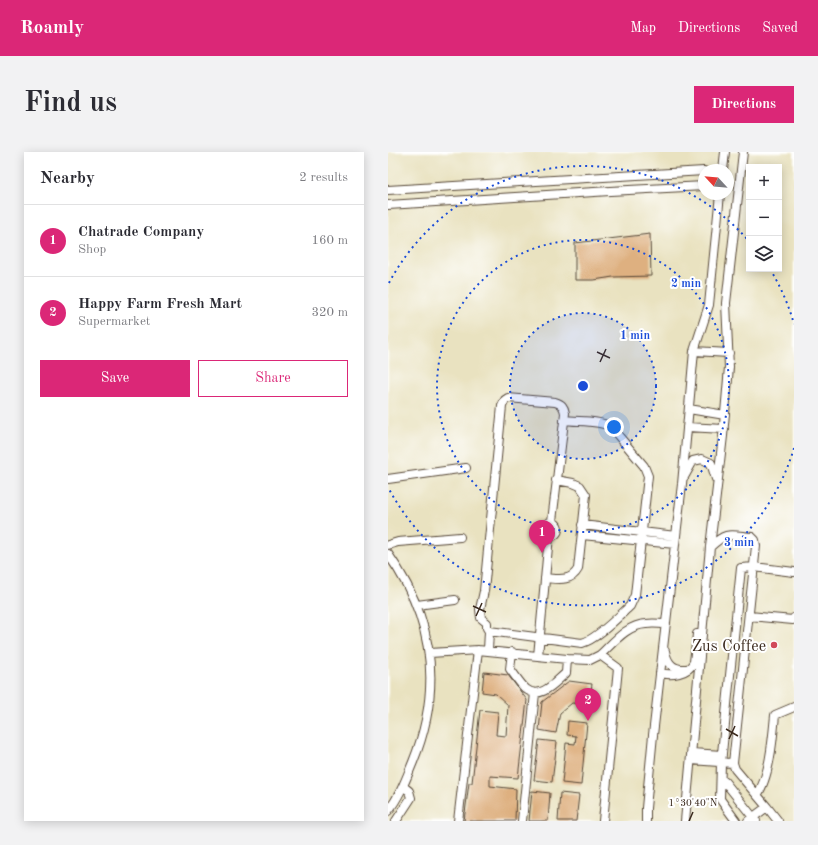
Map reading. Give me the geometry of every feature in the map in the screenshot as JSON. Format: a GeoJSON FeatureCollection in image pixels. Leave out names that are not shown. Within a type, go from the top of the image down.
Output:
{"type":"FeatureCollection","features":[{"type":"Feature","properties":{"kind":"street"},"geometry":{"type":"LineString","coordinates":[[724,164],[725,152]]}},
{"type":"Feature","properties":{"kind":"street"},"geometry":{"type":"LineString","coordinates":[[685,821],[710,547],[724,429],[729,367],[726,303],[743,152]]}},
{"type":"Feature","properties":{"kind":"street"},"geometry":{"type":"LineString","coordinates":[[388,190],[698,171]]}},
{"type":"Feature","properties":{"kind":"street"},"geometry":{"type":"LineString","coordinates":[[388,205],[698,186]]}},
{"type":"Feature","properties":{"kind":"street"},"geometry":{"type":"LineString","coordinates":[[646,821],[646,808],[660,673],[688,427],[694,351],[710,305],[719,200]]}},
{"type":"Feature","properties":{"kind":"street"},"geometry":{"type":"LineString","coordinates":[[694,351],[729,353]]}},
{"type":"Feature","properties":{"kind":"street"},"geometry":{"type":"LineString","coordinates":[[488,650],[489,631],[487,628],[487,623],[481,618],[480,614],[484,591],[502,406],[505,400],[514,397],[560,403],[564,407],[565,414],[552,522],[547,523],[544,527],[545,533],[549,536],[538,656]]}},
{"type":"Feature","properties":{"kind":"street"},"geometry":{"type":"LineString","coordinates":[[689,409],[725,415]]}},
{"type":"Feature","properties":{"kind":"street"},"geometry":{"type":"LineString","coordinates":[[489,631],[582,643],[596,636],[630,606],[635,595],[648,476],[644,466],[607,425],[601,423],[564,420]]}},
{"type":"Feature","properties":{"kind":"street"},"geometry":{"type":"LineString","coordinates":[[688,427],[724,429]]}},
{"type":"Feature","properties":{"kind":"street"},"geometry":{"type":"LineString","coordinates":[[682,484],[693,461],[702,459],[711,463],[718,487]]}},
{"type":"Feature","properties":{"kind":"street"},"geometry":{"type":"LineString","coordinates":[[388,479],[466,468]]}},
{"type":"Feature","properties":{"kind":"street"},"geometry":{"type":"LineString","coordinates":[[545,578],[570,578],[575,574],[578,569],[582,534],[586,495],[584,490],[580,486],[573,483],[556,480]]}},
{"type":"Feature","properties":{"kind":"street"},"geometry":{"type":"LineString","coordinates":[[582,525],[642,537]]}},
{"type":"Feature","properties":{"kind":"street"},"geometry":{"type":"LineString","coordinates":[[582,534],[675,540]]}},
{"type":"Feature","properties":{"kind":"street"},"geometry":{"type":"LineString","coordinates":[[710,547],[719,539],[727,535],[752,537],[755,540],[756,555],[733,763],[735,769],[778,821]]}},
{"type":"Feature","properties":{"kind":"street"},"geometry":{"type":"LineString","coordinates":[[388,545],[398,542],[460,537]]}},
{"type":"Feature","properties":{"kind":"street"},"geometry":{"type":"LineString","coordinates":[[388,554],[402,575],[417,605],[430,652],[431,690],[427,720],[419,748],[404,787],[389,807]]}},
{"type":"Feature","properties":{"kind":"street"},"geometry":{"type":"LineString","coordinates":[[736,821],[720,799],[722,759],[741,568],[754,567],[794,572]]}},
{"type":"Feature","properties":{"kind":"street"},"geometry":{"type":"LineString","coordinates":[[660,673],[681,673],[692,666],[694,662],[702,594],[707,581]]}},
{"type":"Feature","properties":{"kind":"street"},"geometry":{"type":"LineString","coordinates":[[417,605],[455,600]]}},
{"type":"Feature","properties":{"kind":"street"},"geometry":{"type":"LineString","coordinates":[[749,616],[793,620],[794,618]]}},
{"type":"Feature","properties":{"kind":"street"},"geometry":{"type":"LineString","coordinates":[[430,652],[488,650],[567,659],[590,660],[600,655],[625,632],[633,627],[647,623],[666,624]]}},
{"type":"Feature","properties":{"kind":"street"},"geometry":{"type":"LineString","coordinates":[[663,645],[666,658],[672,666],[687,669]]}},
{"type":"Feature","properties":{"kind":"street"},"geometry":{"type":"LineString","coordinates":[[458,821],[478,650]]}},
{"type":"Feature","properties":{"kind":"street"},"geometry":{"type":"LineString","coordinates":[[512,652],[510,669],[527,689],[535,693],[544,692],[566,673],[567,659]]}},
{"type":"Feature","properties":{"kind":"street"},"geometry":{"type":"LineString","coordinates":[[600,655],[618,668],[603,821]]}},
{"type":"Feature","properties":{"kind":"street"},"geometry":{"type":"LineString","coordinates":[[729,689],[741,691]]}},
{"type":"Feature","properties":{"kind":"street"},"geometry":{"type":"LineString","coordinates":[[522,821],[535,693]]}},
{"type":"Feature","properties":{"kind":"street"},"geometry":{"type":"LineString","coordinates":[[757,795],[762,786],[772,746],[775,715],[794,707]]}},
{"type":"Feature","properties":{"kind":"street"},"geometry":{"type":"LineString","coordinates":[[691,757],[722,759],[733,763]]}},
{"type":"Feature","properties":{"kind":"street"},"geometry":{"type":"LineString","coordinates":[[721,779],[725,782],[753,820],[767,806]]}},
{"type":"Feature","properties":{"kind":"street"},"geometry":{"type":"LineString","coordinates":[[396,821],[411,798],[409,791],[404,787]]}},
{"type":"Feature","properties":{"kind":"building"},"geometry":{"type":"Polygon","coordinates":[[[650,234],[651,276],[575,280],[575,243],[650,234]]]}},
{"type":"Feature","properties":{"kind":"building"},"geometry":{"type":"Polygon","coordinates":[[[484,672],[508,675],[527,700],[518,778],[490,776],[490,786],[516,789],[515,821],[464,821],[469,783],[472,783],[480,710],[498,712],[496,735],[506,736],[508,705],[496,694],[482,692],[484,672]]]}},
{"type":"Feature","properties":{"kind":"building"},"geometry":{"type":"Polygon","coordinates":[[[569,681],[592,684],[589,705],[572,703],[560,713],[556,733],[539,730],[542,702],[569,681]]]}},
{"type":"Feature","properties":{"kind":"building"},"geometry":{"type":"Polygon","coordinates":[[[568,721],[587,723],[581,785],[562,783],[566,743],[575,744],[576,736],[567,735],[568,721]]]}},
{"type":"Feature","properties":{"kind":"building"},"geometry":{"type":"Polygon","coordinates":[[[539,740],[557,742],[552,782],[534,780],[539,740]]]}},
{"type":"Feature","properties":{"kind":"building"},"geometry":{"type":"Polygon","coordinates":[[[532,791],[550,793],[548,821],[529,821],[532,791]]]}},
{"type":"Feature","properties":{"kind":"building"},"geometry":{"type":"Polygon","coordinates":[[[560,793],[579,795],[576,821],[558,821],[560,793]]]}},
{"type":"Feature","properties":{"kind":"place","name":"Chatrade Company"},"geometry":{"type":"Point","coordinates":[542,553]}},
{"type":"Feature","properties":{"kind":"place","name":"Zus Coffee"},"geometry":{"type":"Point","coordinates":[774,645]}},
{"type":"Feature","properties":{"kind":"place","name":"Happy Farm Fresh Mart"},"geometry":{"type":"Point","coordinates":[588,721]}}]}
